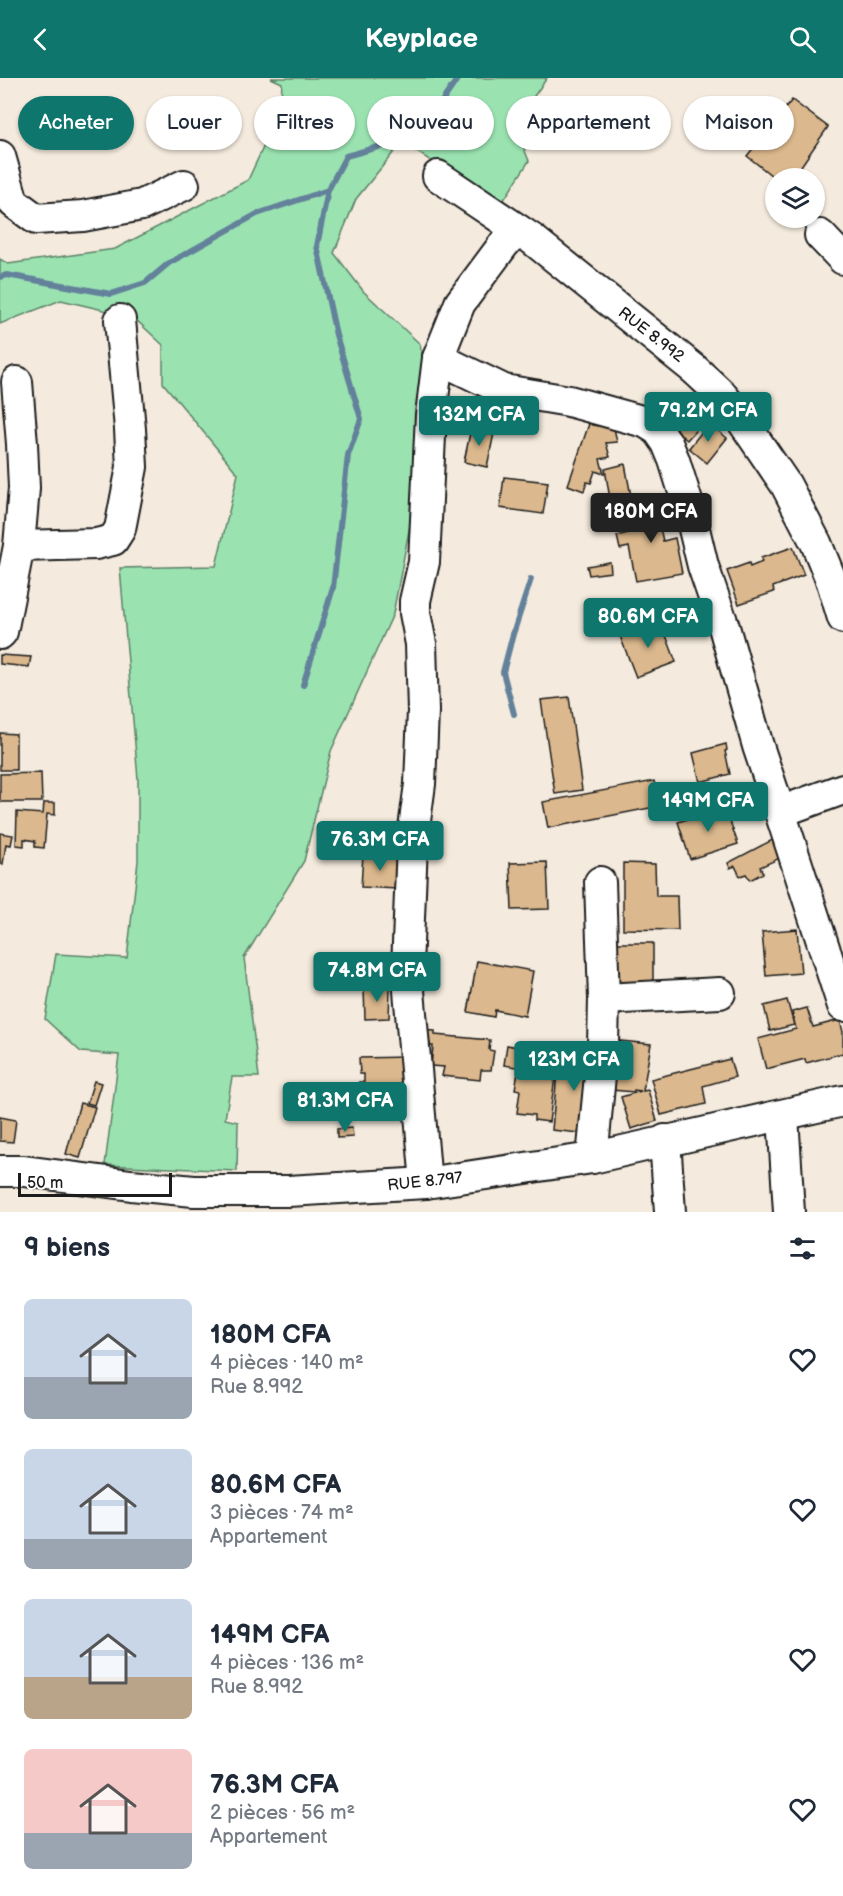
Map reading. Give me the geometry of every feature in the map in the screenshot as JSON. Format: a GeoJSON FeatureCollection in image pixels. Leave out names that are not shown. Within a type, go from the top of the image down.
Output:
{"type":"FeatureCollection","features":[{"type":"Feature","properties":{"kind":"street"},"geometry":{"type":"LineString","coordinates":[[0,156],[13,202],[36,219],[83,216],[142,205],[184,185]]}},
{"type":"Feature","properties":{"kind":"street","name":"RUE 8.992"},"geometry":{"type":"LineString","coordinates":[[438,176],[518,230],[694,369],[727,401],[786,485],[816,543],[832,582],[843,618]]}},
{"type":"Feature","properties":{"kind":"street"},"geometry":{"type":"LineString","coordinates":[[426,1183],[407,968],[407,938],[412,843],[420,784],[423,711],[421,644],[415,601],[424,562],[431,415],[438,358],[460,303],[504,244],[518,230]]}},
{"type":"Feature","properties":{"kind":"street"},"geometry":{"type":"LineString","coordinates":[[820,235],[843,260]]}},
{"type":"Feature","properties":{"kind":"street"},"geometry":{"type":"LineString","coordinates":[[19,546],[96,544],[113,540],[120,529],[132,466],[120,320]]}},
{"type":"Feature","properties":{"kind":"street"},"geometry":{"type":"LineString","coordinates":[[438,358],[504,390],[569,401],[645,422],[658,430],[667,443],[689,508],[703,566],[724,627],[758,746],[843,1006]]}},
{"type":"Feature","properties":{"kind":"street"},"geometry":{"type":"LineString","coordinates":[[0,634],[19,546],[24,488],[17,382]]}},
{"type":"Feature","properties":{"kind":"street"},"geometry":{"type":"LineString","coordinates":[[780,812],[843,789]]}},
{"type":"Feature","properties":{"kind":"street"},"geometry":{"type":"LineString","coordinates":[[592,1158],[603,1045],[604,999],[600,882]]}},
{"type":"Feature","properties":{"kind":"street"},"geometry":{"type":"LineString","coordinates":[[604,999],[720,993]]}},
{"type":"Feature","properties":{"kind":"street","name":"RUE 8.797"},"geometry":{"type":"LineString","coordinates":[[0,1171],[194,1191],[288,1191],[369,1199],[426,1183],[592,1158],[843,1101]]}},
{"type":"Feature","properties":{"kind":"street"},"geometry":{"type":"LineString","coordinates":[[783,1116],[789,1212]]}},
{"type":"Feature","properties":{"kind":"street"},"geometry":{"type":"LineString","coordinates":[[665,1140],[670,1212]]}},
{"type":"Feature","properties":{"kind":"green space"},"geometry":{"type":"Polygon","coordinates":[[[271,78],[547,78],[534,96],[506,96],[506,150],[525,150],[529,161],[500,206],[414,150],[494,150],[494,96],[367,96],[367,150],[396,150],[356,199],[334,253],[364,292],[420,344],[431,415],[393,614],[331,751],[304,861],[244,958],[259,1077],[232,1077],[225,1119],[238,1122],[237,1171],[105,1165],[119,1055],[81,1052],[45,1019],[56,954],[127,958],[138,861],[138,779],[120,568],[216,566],[238,474],[163,383],[163,345],[133,317],[61,300],[0,324],[0,259],[8,264],[115,249],[248,180],[262,150],[355,150],[355,96],[281,96],[282,83],[271,78]]]}},
{"type":"Feature","properties":{"kind":"building"},"geometry":{"type":"Polygon","coordinates":[[[794,102],[828,127],[800,168],[765,168],[765,170],[747,156],[752,150],[794,150],[794,102]]]}},
{"type":"Feature","properties":{"kind":"building"},"geometry":{"type":"Polygon","coordinates":[[[683,407],[702,423],[687,440],[668,425],[683,407]]]}},
{"type":"Feature","properties":{"kind":"building"},"geometry":{"type":"Polygon","coordinates":[[[591,418],[592,425],[614,428],[617,442],[606,443],[610,457],[600,459],[604,474],[595,471],[591,483],[587,482],[584,491],[568,485],[591,418]]]}},
{"type":"Feature","properties":{"kind":"building"},"geometry":{"type":"Polygon","coordinates":[[[709,423],[727,438],[707,463],[689,448],[709,423]]]}},
{"type":"Feature","properties":{"kind":"building"},"geometry":{"type":"Polygon","coordinates":[[[471,428],[494,433],[487,467],[464,462],[471,428]]]}},
{"type":"Feature","properties":{"kind":"building"},"geometry":{"type":"Polygon","coordinates":[[[625,464],[633,507],[625,509],[626,514],[619,515],[617,510],[612,511],[605,469],[625,464]]]}},
{"type":"Feature","properties":{"kind":"building"},"geometry":{"type":"Polygon","coordinates":[[[504,477],[548,482],[543,514],[500,508],[504,477]]]}},
{"type":"Feature","properties":{"kind":"building"},"geometry":{"type":"Polygon","coordinates":[[[668,504],[675,523],[660,528],[663,541],[675,538],[682,573],[636,581],[629,547],[620,549],[617,536],[628,533],[623,518],[668,504]]]}},
{"type":"Feature","properties":{"kind":"building"},"geometry":{"type":"Polygon","coordinates":[[[793,547],[804,575],[773,587],[774,592],[739,604],[727,571],[749,563],[750,567],[762,562],[761,558],[793,547]]]}},
{"type":"Feature","properties":{"kind":"building"},"geometry":{"type":"Polygon","coordinates":[[[610,562],[611,572],[589,575],[587,566],[610,562]]]}},
{"type":"Feature","properties":{"kind":"building"},"geometry":{"type":"Polygon","coordinates":[[[661,622],[676,662],[636,677],[620,636],[661,622]]]}},
{"type":"Feature","properties":{"kind":"building"},"geometry":{"type":"Polygon","coordinates":[[[0,655],[31,657],[29,667],[0,664],[0,655]]]}},
{"type":"Feature","properties":{"kind":"building"},"geometry":{"type":"Polygon","coordinates":[[[569,697],[582,790],[555,794],[541,700],[569,697]]]}},
{"type":"Feature","properties":{"kind":"building"},"geometry":{"type":"Polygon","coordinates":[[[0,733],[16,734],[16,770],[0,770],[0,733]]]}},
{"type":"Feature","properties":{"kind":"building"},"geometry":{"type":"Polygon","coordinates":[[[726,744],[727,750],[725,751],[730,774],[700,782],[693,753],[726,744]]]}},
{"type":"Feature","properties":{"kind":"building"},"geometry":{"type":"Polygon","coordinates":[[[41,773],[42,802],[0,802],[0,774],[41,773]]]}},
{"type":"Feature","properties":{"kind":"building"},"geometry":{"type":"Polygon","coordinates":[[[654,781],[660,806],[548,828],[543,802],[654,781]]]}},
{"type":"Feature","properties":{"kind":"building"},"geometry":{"type":"Polygon","coordinates":[[[44,803],[55,803],[55,815],[47,814],[44,848],[35,847],[35,841],[24,839],[24,846],[16,845],[17,812],[43,814],[44,803]]]}},
{"type":"Feature","properties":{"kind":"building"},"geometry":{"type":"Polygon","coordinates":[[[725,807],[738,844],[690,859],[678,822],[725,807]]]}},
{"type":"Feature","properties":{"kind":"building"},"geometry":{"type":"Polygon","coordinates":[[[0,833],[13,835],[11,845],[6,844],[3,864],[0,864],[0,833]]]}},
{"type":"Feature","properties":{"kind":"building"},"geometry":{"type":"Polygon","coordinates":[[[782,835],[791,853],[760,867],[763,873],[750,880],[746,874],[740,876],[735,866],[730,868],[728,863],[782,835]]]}},
{"type":"Feature","properties":{"kind":"building"},"geometry":{"type":"Polygon","coordinates":[[[363,854],[398,857],[397,889],[361,887],[363,854]]]}},
{"type":"Feature","properties":{"kind":"building"},"geometry":{"type":"Polygon","coordinates":[[[547,862],[549,909],[512,910],[510,863],[547,862]]]}},
{"type":"Feature","properties":{"kind":"building"},"geometry":{"type":"Polygon","coordinates":[[[623,863],[655,864],[656,896],[677,896],[678,930],[623,929],[623,863]]]}},
{"type":"Feature","properties":{"kind":"building"},"geometry":{"type":"Polygon","coordinates":[[[797,929],[801,973],[766,976],[762,932],[797,929]]]}},
{"type":"Feature","properties":{"kind":"building"},"geometry":{"type":"Polygon","coordinates":[[[614,943],[653,943],[653,987],[614,987],[614,943]]]}},
{"type":"Feature","properties":{"kind":"building"},"geometry":{"type":"Polygon","coordinates":[[[477,961],[533,971],[525,1016],[495,1010],[494,1017],[468,1012],[477,961]]]}},
{"type":"Feature","properties":{"kind":"building"},"geometry":{"type":"Polygon","coordinates":[[[390,987],[389,1018],[365,1019],[364,988],[390,987]]]}},
{"type":"Feature","properties":{"kind":"building"},"geometry":{"type":"Polygon","coordinates":[[[787,1000],[794,1025],[770,1031],[764,1006],[787,1000]]]}},
{"type":"Feature","properties":{"kind":"building"},"geometry":{"type":"Polygon","coordinates":[[[807,1008],[813,1027],[840,1020],[843,1032],[843,1053],[806,1063],[805,1059],[766,1069],[758,1039],[796,1029],[792,1012],[807,1008]]]}},
{"type":"Feature","properties":{"kind":"building"},"geometry":{"type":"Polygon","coordinates":[[[420,1030],[435,1031],[435,1035],[490,1040],[489,1050],[494,1051],[491,1070],[481,1070],[480,1080],[442,1076],[444,1067],[431,1066],[433,1046],[427,1043],[420,1030]]]}},
{"type":"Feature","properties":{"kind":"building"},"geometry":{"type":"Polygon","coordinates":[[[620,1041],[651,1044],[643,1091],[648,1090],[657,1121],[631,1129],[621,1097],[641,1091],[612,1090],[620,1041]]]}},
{"type":"Feature","properties":{"kind":"building"},"geometry":{"type":"Polygon","coordinates":[[[523,1042],[551,1045],[549,1052],[557,1053],[554,1073],[504,1065],[507,1045],[522,1048],[523,1042]]]}},
{"type":"Feature","properties":{"kind":"building"},"geometry":{"type":"Polygon","coordinates":[[[559,1050],[595,1053],[588,1134],[552,1130],[559,1050]]]}},
{"type":"Feature","properties":{"kind":"building"},"geometry":{"type":"Polygon","coordinates":[[[406,1057],[407,1110],[398,1110],[398,1117],[374,1118],[374,1111],[360,1110],[359,1082],[364,1082],[364,1074],[360,1074],[359,1058],[406,1057]]]}},
{"type":"Feature","properties":{"kind":"building"},"geometry":{"type":"Polygon","coordinates":[[[730,1059],[735,1077],[703,1086],[706,1104],[661,1115],[651,1079],[730,1059]]]}},
{"type":"Feature","properties":{"kind":"building"},"geometry":{"type":"Polygon","coordinates":[[[518,1072],[555,1077],[549,1122],[534,1120],[534,1115],[517,1113],[520,1090],[515,1089],[518,1072]]]}},
{"type":"Feature","properties":{"kind":"building"},"geometry":{"type":"Polygon","coordinates":[[[94,1081],[101,1083],[94,1105],[87,1103],[94,1081]]]}},
{"type":"Feature","properties":{"kind":"building"},"geometry":{"type":"Polygon","coordinates":[[[80,1103],[95,1107],[80,1158],[66,1154],[80,1103]]]}},
{"type":"Feature","properties":{"kind":"building"},"geometry":{"type":"Polygon","coordinates":[[[0,1117],[16,1120],[13,1142],[0,1141],[0,1117]]]}},
{"type":"Feature","properties":{"kind":"building"},"geometry":{"type":"Polygon","coordinates":[[[352,1128],[353,1137],[337,1138],[337,1129],[352,1128]]]}},
{"type":"Feature","properties":{"kind":"waterway"},"geometry":{"type":"LineString","coordinates":[[303,685],[333,588],[348,455],[361,419],[336,335],[317,246],[328,190],[346,156],[389,144],[439,106],[458,78]]}},
{"type":"Feature","properties":{"kind":"waterway"},"geometry":{"type":"LineString","coordinates":[[0,277],[7,275],[111,294],[145,283],[169,263],[257,214],[328,190]]}},
{"type":"Feature","properties":{"kind":"waterway"},"geometry":{"type":"LineString","coordinates":[[514,714],[503,672],[531,579]]}}]}
